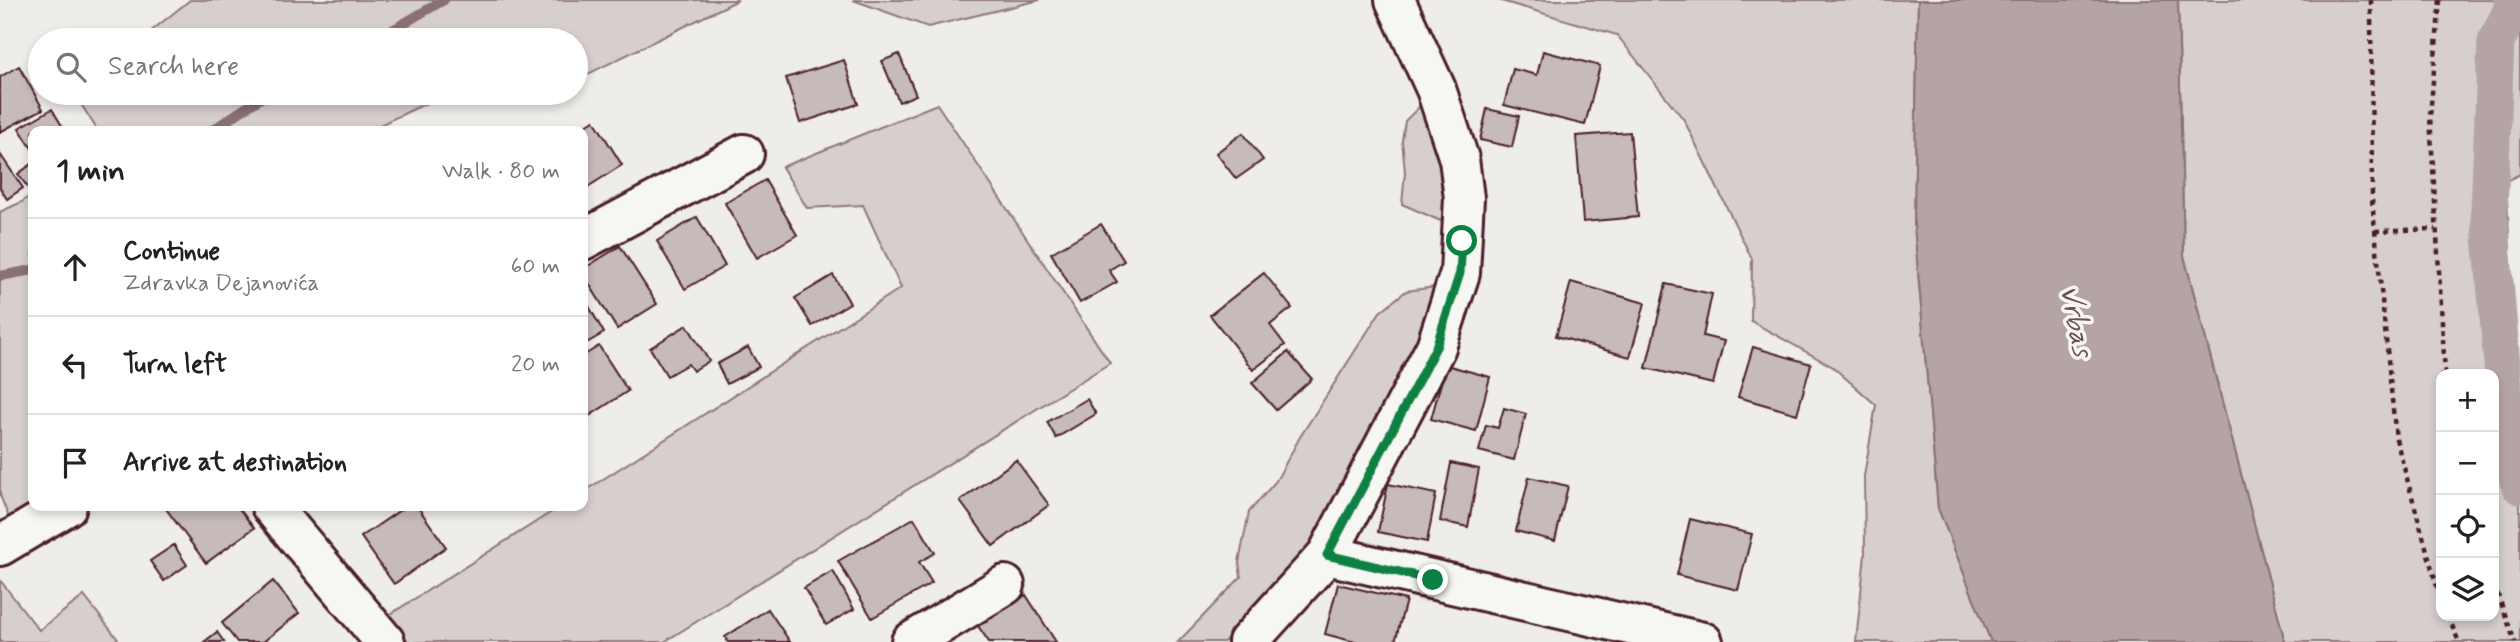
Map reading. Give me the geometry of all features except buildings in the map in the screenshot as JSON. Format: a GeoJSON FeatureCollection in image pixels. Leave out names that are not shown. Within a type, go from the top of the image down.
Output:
{"type":"FeatureCollection","features":[{"type":"Feature","properties":{"kind":"street"},"geometry":{"type":"LineString","coordinates":[[1248,642],[1327,555],[1436,347],[1460,273],[1464,198],[1458,159],[1436,89],[1395,0]]}},
{"type":"Feature","properties":{"kind":"street"},"geometry":{"type":"LineString","coordinates":[[588,237],[744,154]]}},
{"type":"Feature","properties":{"kind":"street"},"geometry":{"type":"LineString","coordinates":[[0,546],[59,511]]}},
{"type":"Feature","properties":{"kind":"street"},"geometry":{"type":"LineString","coordinates":[[275,511],[386,642]]}},
{"type":"Feature","properties":{"kind":"street"},"geometry":{"type":"LineString","coordinates":[[1327,555],[1680,640]]}},
{"type":"Feature","properties":{"kind":"street"},"geometry":{"type":"LineString","coordinates":[[911,642],[1005,585]]}},
{"type":"Feature","properties":{"kind":"path"},"geometry":{"type":"LineString","coordinates":[[2371,0],[2372,200],[2396,439],[2436,583]]}},
{"type":"Feature","properties":{"kind":"path"},"geometry":{"type":"LineString","coordinates":[[2440,0],[2430,116],[2445,369]]}},
{"type":"Feature","properties":{"kind":"path"},"geometry":{"type":"LineString","coordinates":[[2375,231],[2436,229]]}},
{"type":"Feature","properties":{"kind":"path"},"geometry":{"type":"LineString","coordinates":[[2499,598],[2515,642]]}},
{"type":"Feature","properties":{"kind":"path"},"geometry":{"type":"LineString","coordinates":[[2450,621],[2459,642]]}},
{"type":"Feature","properties":{"kind":"shaded area"},"geometry":{"type":"Polygon","coordinates":[[[190,0],[738,0],[588,74],[588,28],[155,28],[190,0]]]}},
{"type":"Feature","properties":{"kind":"shaded area"},"geometry":{"type":"Polygon","coordinates":[[[853,0],[1040,0],[928,27],[853,0]]]}},
{"type":"Feature","properties":{"kind":"shaded area"},"geometry":{"type":"Polygon","coordinates":[[[1498,0],[1918,0],[1914,224],[1938,508],[1991,642],[1856,642],[1865,554],[1864,476],[1876,405],[1833,367],[1751,321],[1752,259],[1684,120],[1617,35],[1498,0]]]}},
{"type":"Feature","properties":{"kind":"shaded area"},"geometry":{"type":"Polygon","coordinates":[[[2178,0],[2520,0],[2520,174],[2506,181],[2520,422],[2520,642],[2285,642],[2184,256],[2178,0]]]}},
{"type":"Feature","properties":{"kind":"shaded area"},"geometry":{"type":"Polygon","coordinates":[[[937,104],[1110,363],[664,642],[409,642],[386,617],[553,511],[588,511],[588,489],[901,288],[863,205],[807,208],[782,167],[937,104]]]}},
{"type":"Feature","properties":{"kind":"shaded area"},"geometry":{"type":"Polygon","coordinates":[[[82,105],[422,105],[378,126],[95,126],[82,105]]]}},
{"type":"Feature","properties":{"kind":"shaded area"},"geometry":{"type":"Polygon","coordinates":[[[1421,105],[1443,175],[1450,225],[1402,204],[1405,172],[1402,140],[1405,121],[1421,105]]]}},
{"type":"Feature","properties":{"kind":"shaded area"},"geometry":{"type":"Polygon","coordinates":[[[28,197],[28,510],[11,523],[0,495],[0,212],[28,197]]]}},
{"type":"Feature","properties":{"kind":"shaded area"},"geometry":{"type":"Polygon","coordinates":[[[1436,287],[1425,343],[1323,540],[1224,642],[1178,642],[1241,577],[1239,562],[1249,512],[1276,481],[1300,437],[1380,312],[1406,291],[1436,287]]]}},
{"type":"Feature","properties":{"kind":"shaded area"},"geometry":{"type":"Polygon","coordinates":[[[0,580],[39,630],[84,596],[120,642],[0,642],[0,580]]]}},
{"type":"Feature","properties":{"kind":"water","name":"Vrbas"},"geometry":{"type":"Polygon","coordinates":[[[1918,0],[2178,0],[2184,256],[2285,642],[1991,642],[1938,508],[1914,224],[1918,0]]]}},
{"type":"Feature","properties":{"kind":"waterway"},"geometry":{"type":"LineString","coordinates":[[396,28],[444,0]]}},
{"type":"Feature","properties":{"kind":"waterway"},"geometry":{"type":"LineString","coordinates":[[2512,0],[2513,7],[2496,42],[2489,211],[2510,459],[2520,486]]}},
{"type":"Feature","properties":{"kind":"waterway"},"geometry":{"type":"LineString","coordinates":[[218,126],[250,105]]}},
{"type":"Feature","properties":{"kind":"waterway"},"geometry":{"type":"LineString","coordinates":[[0,276],[28,271]]}},
{"type":"Feature","properties":{"kind":"route"},"geometry":{"type":"LineString","coordinates":[[1433,580],[1327,555],[1436,347],[1460,273],[1462,241]]}}]}
